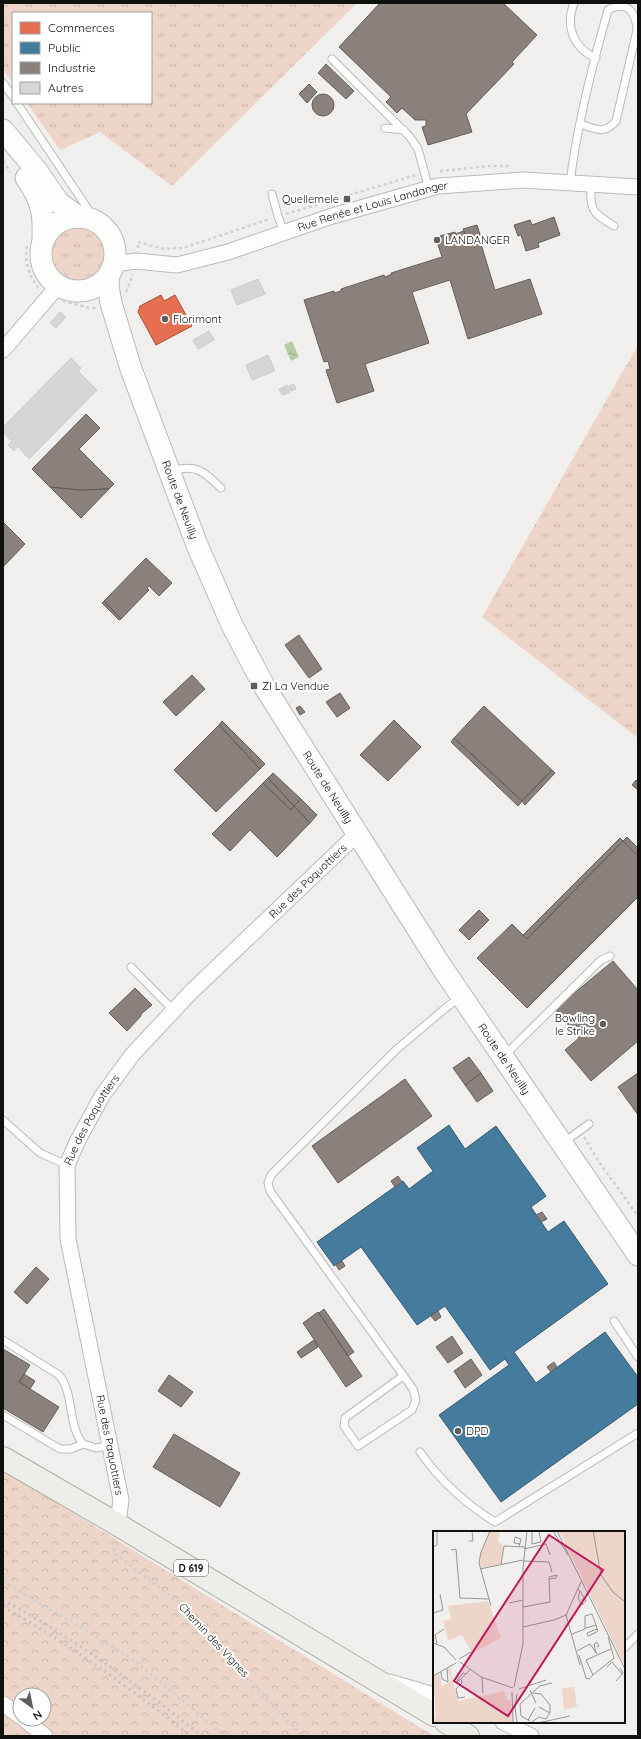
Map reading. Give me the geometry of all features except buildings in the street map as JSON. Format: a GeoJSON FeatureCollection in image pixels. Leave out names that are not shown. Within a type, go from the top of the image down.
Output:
{"type":"FeatureCollection","features":[{"type":"Feature","properties":{"kind":"main road"},"geometry":{"type":"LineString","coordinates":[[3,130],[37,171],[59,203],[107,230],[112,241],[115,252],[111,269],[100,284],[88,290],[67,288]]}},
{"type":"Feature","properties":{"kind":"main road"},"geometry":{"type":"LineString","coordinates":[[3,137],[36,191],[42,206],[43,240],[41,250],[43,266],[50,279],[91,298],[99,308],[131,369]]}},
{"type":"Feature","properties":{"kind":"main road"},"geometry":{"type":"LineString","coordinates":[[43,240],[57,223],[68,218],[88,219]]}},
{"type":"Feature","properties":{"kind":"main road","name":"Route de Neuilly"},"geometry":{"type":"LineString","coordinates":[[111,269],[108,286],[111,303],[131,369],[197,545],[235,632],[264,686],[462,997],[638,1255]]}},
{"type":"Feature","properties":{"kind":"main road","name":"D 619"},"geometry":{"type":"LineString","coordinates":[[3,1458],[113,1531],[378,1680],[433,1714]]}},
{"type":"Feature","properties":{"kind":"main road"},"geometry":{"type":"LineString","coordinates":[[448,1723],[468,1736]]}},
{"type":"Feature","properties":{"kind":"street","name":"Rue Renée et Louis Landanger"},"geometry":{"type":"LineString","coordinates":[[111,269],[136,261],[176,265],[228,252],[329,217],[438,186],[523,180],[638,187]]}},
{"type":"Feature","properties":{"kind":"street"},"geometry":{"type":"LineString","coordinates":[[3,350],[67,288]]}},
{"type":"Feature","properties":{"kind":"street","name":"Rue des Paquottiers"},"geometry":{"type":"LineString","coordinates":[[113,1531],[119,1515],[121,1500],[68,1239],[67,1165],[78,1140],[102,1096],[132,1055],[174,1011],[357,834]]}},
{"type":"Feature","properties":{"kind":"street"},"geometry":{"type":"LineString","coordinates":[[378,1680],[404,1685],[433,1695]]}},
{"type":"Feature","properties":{"kind":"street"},"geometry":{"type":"LineString","coordinates":[[3,1704],[12,1710]]}},
{"type":"Feature","properties":{"kind":"street"},"geometry":{"type":"LineString","coordinates":[[504,1723],[531,1736]]}},
{"type":"Feature","properties":{"kind":"street"},"geometry":{"type":"LineString","coordinates":[[34,1727],[45,1736]]}},
{"type":"Feature","properties":{"kind":"lane"},"geometry":{"type":"LineString","coordinates":[[574,3],[571,28],[572,36],[580,48],[596,58]]}},
{"type":"Feature","properties":{"kind":"lane"},"geometry":{"type":"LineString","coordinates":[[570,183],[580,124],[608,10],[616,6],[624,6],[633,12],[636,18],[637,30],[616,121],[610,127],[602,131],[580,124]]}},
{"type":"Feature","properties":{"kind":"lane"},"geometry":{"type":"LineString","coordinates":[[332,59],[404,130],[418,149],[429,189]]}},
{"type":"Feature","properties":{"kind":"lane"},"geometry":{"type":"LineString","coordinates":[[3,83],[12,96]]}},
{"type":"Feature","properties":{"kind":"lane"},"geometry":{"type":"LineString","coordinates":[[18,104],[88,219]]}},
{"type":"Feature","properties":{"kind":"lane"},"geometry":{"type":"LineString","coordinates":[[385,128],[404,130]]}},
{"type":"Feature","properties":{"kind":"lane"},"geometry":{"type":"LineString","coordinates":[[591,184],[590,204],[598,216],[614,226]]}},
{"type":"Feature","properties":{"kind":"lane"},"geometry":{"type":"LineString","coordinates":[[272,194],[284,233]]}},
{"type":"Feature","properties":{"kind":"lane"},"geometry":{"type":"LineString","coordinates":[[170,472],[184,468],[196,468],[206,474],[221,488]]}},
{"type":"Feature","properties":{"kind":"lane"},"geometry":{"type":"LineString","coordinates":[[503,1057],[601,960],[610,956]]}},
{"type":"Feature","properties":{"kind":"lane"},"geometry":{"type":"LineString","coordinates":[[131,967],[174,1011]]}},
{"type":"Feature","properties":{"kind":"lane"},"geometry":{"type":"LineString","coordinates":[[403,1376],[345,1418],[344,1426],[358,1446],[412,1410],[416,1400],[413,1389],[270,1191],[268,1183],[271,1175],[397,1049],[448,1006],[462,997]]}},
{"type":"Feature","properties":{"kind":"lane"},"geometry":{"type":"LineString","coordinates":[[3,1120],[40,1153],[46,1157],[67,1165]]}},
{"type":"Feature","properties":{"kind":"lane"},"geometry":{"type":"LineString","coordinates":[[562,1143],[589,1124]]}},
{"type":"Feature","properties":{"kind":"lane"},"geometry":{"type":"LineString","coordinates":[[614,1322],[638,1356]]}},
{"type":"Feature","properties":{"kind":"lane"},"geometry":{"type":"LineString","coordinates":[[3,1340],[59,1375],[64,1381],[77,1434],[83,1444]]}},
{"type":"Feature","properties":{"kind":"lane"},"geometry":{"type":"LineString","coordinates":[[3,1415],[60,1449],[71,1449],[83,1444],[96,1448],[111,1445]]}},
{"type":"Feature","properties":{"kind":"lane"},"geometry":{"type":"LineString","coordinates":[[420,1452],[433,1470],[482,1514],[495,1522],[638,1433]]}},
{"type":"Feature","properties":{"kind":"lane"},"geometry":{"type":"LineString","coordinates":[[625,1647],[638,1634]]}},
{"type":"Feature","properties":{"kind":"path"},"geometry":{"type":"LineString","coordinates":[[122,296],[126,292],[130,283],[136,261],[138,242],[164,249],[183,248],[278,216],[405,177],[489,166],[512,166]]}},
{"type":"Feature","properties":{"kind":"path"},"geometry":{"type":"LineString","coordinates":[[580,1131],[599,1162],[638,1216]]}},
{"type":"Feature","properties":{"kind":"path","name":"Chemin des Vignes"},"geometry":{"type":"LineString","coordinates":[[113,1531],[115,1554],[182,1604],[282,1715],[303,1736]]}},
{"type":"Feature","properties":{"kind":"path"},"geometry":{"type":"LineString","coordinates":[[3,1581],[131,1658],[225,1736]]}},
{"type":"Feature","properties":{"kind":"green space"},"geometry":{"type":"Polygon","coordinates":[[[3,3],[357,3],[172,186],[100,132],[60,150],[28,104],[152,104],[152,12],[12,12],[12,82],[3,69],[3,3]]]}},
{"type":"Feature","properties":{"kind":"green space"},"geometry":{"type":"Polygon","coordinates":[[[79,225],[95,230],[103,238],[108,254],[103,270],[95,278],[79,283],[63,278],[55,270],[50,254],[55,238],[63,230],[79,225]]]}},
{"type":"Feature","properties":{"kind":"green space"},"geometry":{"type":"Polygon","coordinates":[[[638,345],[638,738],[482,617],[638,345]]]}},
{"type":"Feature","properties":{"kind":"green space"},"geometry":{"type":"Polygon","coordinates":[[[3,1470],[434,1736],[63,1736],[52,1727],[52,1687],[12,1687],[12,1694],[3,1687],[3,1470]]]}},
{"type":"Feature","properties":{"kind":"green space"},"geometry":{"type":"Polygon","coordinates":[[[3,1687],[12,1694],[12,1727],[52,1727],[63,1736],[3,1736],[3,1687]]]}},
{"type":"Feature","properties":{"kind":"water"},"geometry":{"type":"Polygon","coordinates":[[[292,341],[299,357],[291,361],[284,345],[292,341]]]}},
{"type":"Feature","properties":{"kind":"railway"},"geometry":{"type":"LineString","coordinates":[[3,1600],[55,1630],[106,1664],[202,1736]]}},
{"type":"Feature","properties":{"kind":"railway"},"geometry":{"type":"LineString","coordinates":[[3,1607],[52,1636],[100,1668],[191,1736]]}},
{"type":"Feature","properties":{"kind":"place","name":"Quellemele"},"geometry":{"type":"Point","coordinates":[347,199]}},
{"type":"Feature","properties":{"kind":"place","name":"LANDANGER"},"geometry":{"type":"Point","coordinates":[437,240]}},
{"type":"Feature","properties":{"kind":"place","name":"Florimont"},"geometry":{"type":"Point","coordinates":[165,319]}},
{"type":"Feature","properties":{"kind":"place","name":"ZI La Vendue"},"geometry":{"type":"Point","coordinates":[254,686]}},
{"type":"Feature","properties":{"kind":"place","name":"Bowling le Strike"},"geometry":{"type":"Point","coordinates":[603,1024]}},
{"type":"Feature","properties":{"kind":"place","name":"DPD"},"geometry":{"type":"Point","coordinates":[458,1431]}}]}
